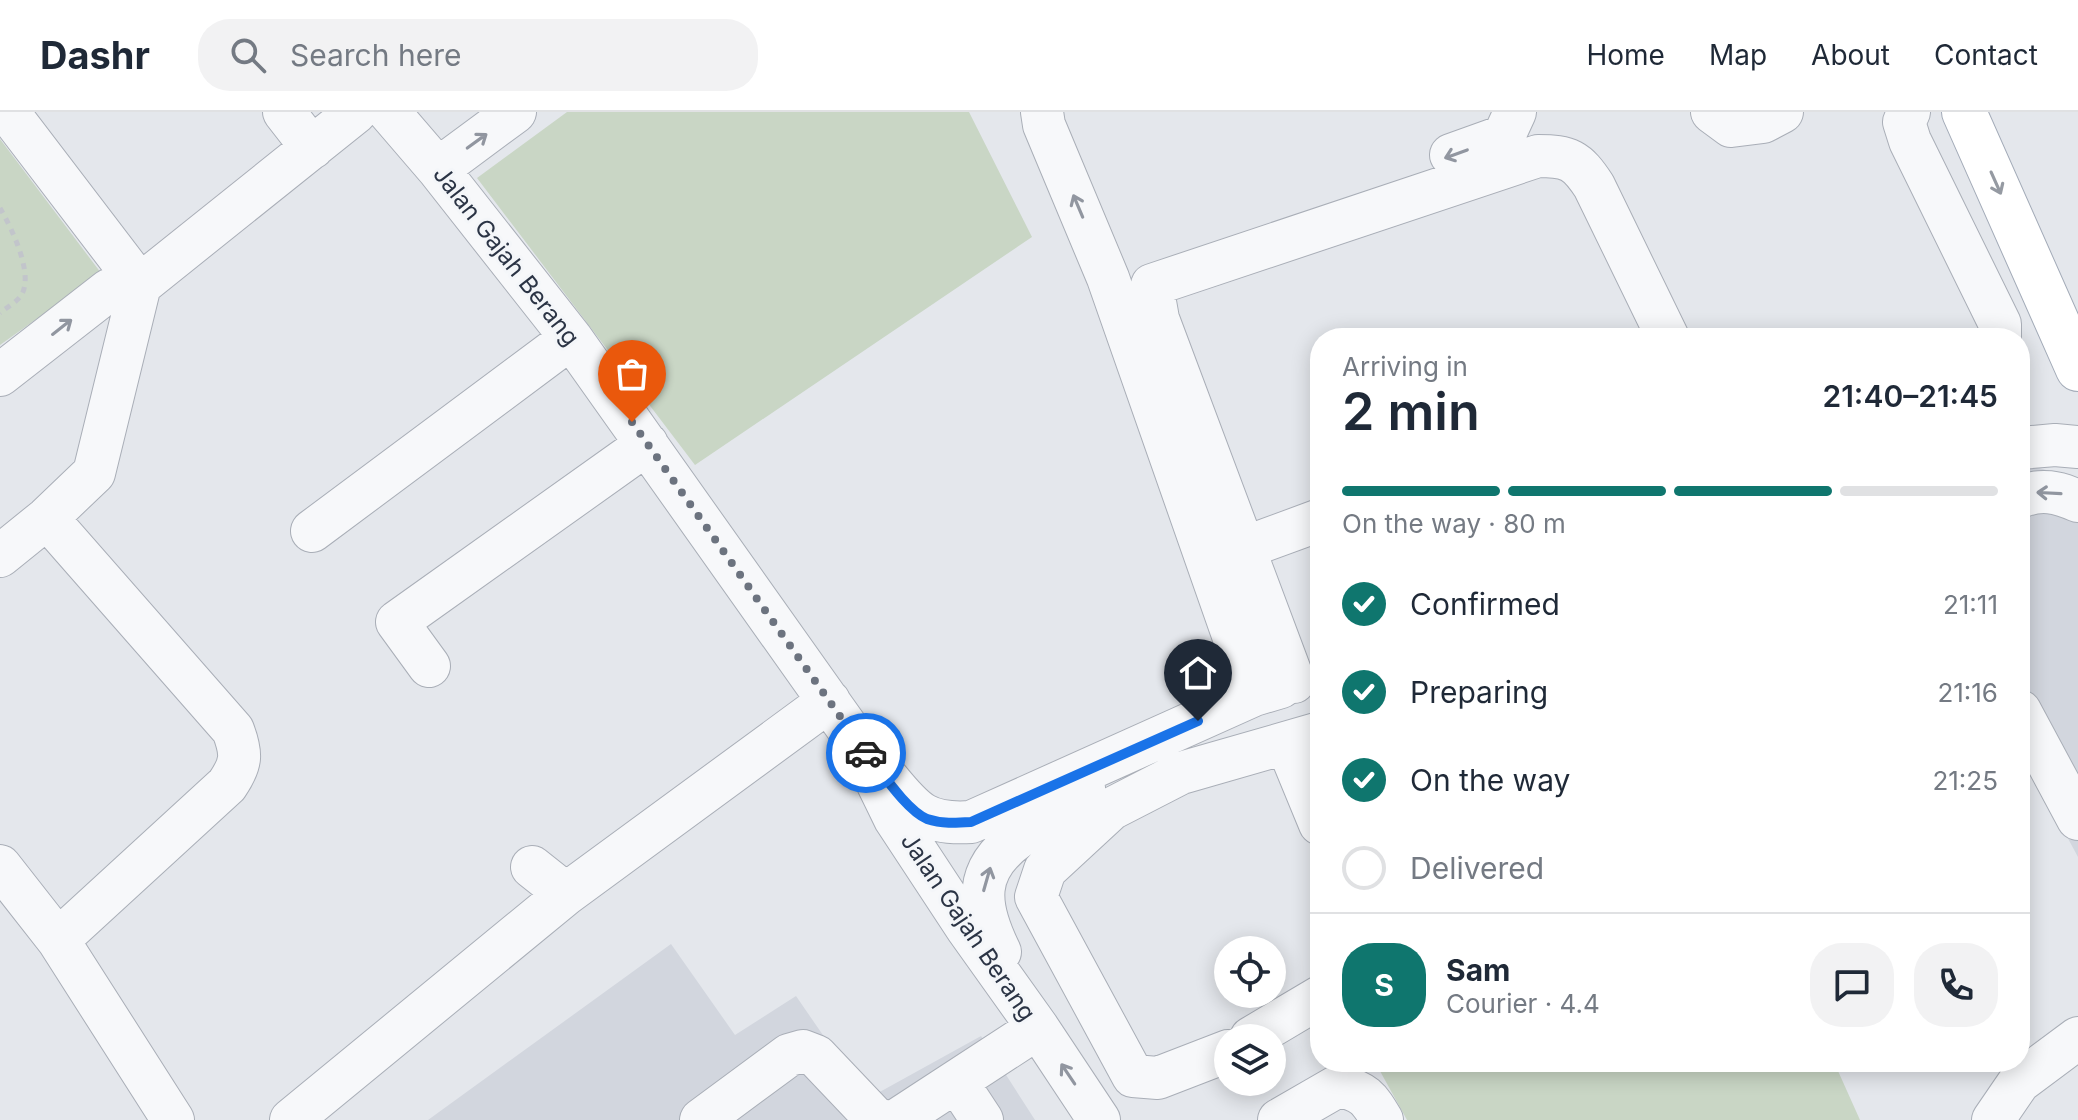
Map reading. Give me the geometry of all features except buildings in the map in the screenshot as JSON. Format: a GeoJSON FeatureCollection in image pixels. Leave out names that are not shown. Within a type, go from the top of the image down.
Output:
{"type":"FeatureCollection","features":[{"type":"Feature","properties":{"kind":"main road"},"geometry":{"type":"LineString","coordinates":[[1964,112],[2074,351]]}},
{"type":"Feature","properties":{"kind":"street"},"geometry":{"type":"LineString","coordinates":[[8,112],[140,285]]}},
{"type":"Feature","properties":{"kind":"street"},"geometry":{"type":"LineString","coordinates":[[284,112],[312,148]]}},
{"type":"Feature","properties":{"kind":"street"},"geometry":{"type":"LineString","coordinates":[[0,375],[109,290],[140,285],[356,112]]}},
{"type":"Feature","properties":{"kind":"street","name":"Jalan Gajah Berang"},"geometry":{"type":"LineString","coordinates":[[389,112],[438,169],[571,338],[829,701],[858,743],[895,819],[1099,1120]]}},
{"type":"Feature","properties":{"kind":"street"},"geometry":{"type":"LineString","coordinates":[[438,169],[515,112]]}},
{"type":"Feature","properties":{"kind":"street"},"geometry":{"type":"LineString","coordinates":[[1042,112],[1044,125],[1108,278],[1254,695]]}},
{"type":"Feature","properties":{"kind":"street"},"geometry":{"type":"LineString","coordinates":[[1108,278],[1504,136],[1515,112]]}},
{"type":"Feature","properties":{"kind":"street"},"geometry":{"type":"LineString","coordinates":[[1712,112],[1731,126],[1763,122],[1782,112]]}},
{"type":"Feature","properties":{"kind":"street"},"geometry":{"type":"LineString","coordinates":[[1909,112],[1904,122],[1910,141],[2000,328]]}},
{"type":"Feature","properties":{"kind":"street"},"geometry":{"type":"LineString","coordinates":[[858,743],[903,798],[924,818],[947,824],[971,822],[1254,695],[1307,678],[1244,548],[1158,319],[1152,285],[1538,156],[1563,156],[1582,167],[1594,186],[1663,328]]}},
{"type":"Feature","properties":{"kind":"street"},"geometry":{"type":"LineString","coordinates":[[0,556],[47,518],[94,473],[140,285]]}},
{"type":"Feature","properties":{"kind":"street"},"geometry":{"type":"LineString","coordinates":[[312,531],[571,338]]}},
{"type":"Feature","properties":{"kind":"street"},"geometry":{"type":"LineString","coordinates":[[429,666],[397,622],[647,444]]}},
{"type":"Feature","properties":{"kind":"street"},"geometry":{"type":"LineString","coordinates":[[2030,447],[2078,447]]}},
{"type":"Feature","properties":{"kind":"street"},"geometry":{"type":"LineString","coordinates":[[2030,493],[2056,491],[2078,501]]}},
{"type":"Feature","properties":{"kind":"street"},"geometry":{"type":"LineString","coordinates":[[47,518],[233,730],[239,746],[239,767],[227,785],[58,940]]}},
{"type":"Feature","properties":{"kind":"street"},"geometry":{"type":"LineString","coordinates":[[1244,548],[1310,524]]}},
{"type":"Feature","properties":{"kind":"street"},"geometry":{"type":"LineString","coordinates":[[291,1120],[566,894],[829,701]]}},
{"type":"Feature","properties":{"kind":"street"},"geometry":{"type":"LineString","coordinates":[[2030,730],[2078,819]]}},
{"type":"Feature","properties":{"kind":"street"},"geometry":{"type":"LineString","coordinates":[[1214,1056],[1158,1078],[1133,1076],[1036,897],[1045,870],[1111,809],[1181,773],[1303,738],[1310,773]]}},
{"type":"Feature","properties":{"kind":"street"},"geometry":{"type":"LineString","coordinates":[[897,1120],[1038,1028],[990,932],[983,906],[984,885],[994,857],[1020,836],[1060,812],[1114,759]]}},
{"type":"Feature","properties":{"kind":"street"},"geometry":{"type":"LineString","coordinates":[[0,866],[58,940],[173,1120]]}},
{"type":"Feature","properties":{"kind":"street"},"geometry":{"type":"LineString","coordinates":[[532,867],[566,894]]}},
{"type":"Feature","properties":{"kind":"street"},"geometry":{"type":"LineString","coordinates":[[1275,1024],[1310,1003]]}},
{"type":"Feature","properties":{"kind":"street"},"geometry":{"type":"LineString","coordinates":[[1993,1120],[2019,1082],[2078,1038]]}},
{"type":"Feature","properties":{"kind":"street"},"geometry":{"type":"LineString","coordinates":[[701,1120],[789,1055],[803,1051],[816,1056],[880,1120]]}},
{"type":"Feature","properties":{"kind":"street"},"geometry":{"type":"LineString","coordinates":[[957,1082],[982,1120]]}},
{"type":"Feature","properties":{"kind":"street"},"geometry":{"type":"LineString","coordinates":[[1279,1120],[1338,1086],[1359,1090],[1373,1104],[1382,1120]]}},
{"type":"Feature","properties":{"kind":"path"},"geometry":{"type":"LineString","coordinates":[[0,208],[18,246],[25,285],[22,296],[0,313]]}},
{"type":"Feature","properties":{"kind":"shaded area"},"geometry":{"type":"Polygon","coordinates":[[[2030,467],[2078,479],[2078,857],[2030,768],[2030,467]]]}},
{"type":"Feature","properties":{"kind":"shaded area"},"geometry":{"type":"Polygon","coordinates":[[[671,944],[735,1035],[796,996],[867,1099],[981,1036],[1035,1120],[428,1120],[671,944]]]}},
{"type":"Feature","properties":{"kind":"green space"},"geometry":{"type":"Polygon","coordinates":[[[567,112],[969,112],[1032,237],[695,465],[477,178],[567,112]]]}},
{"type":"Feature","properties":{"kind":"green space"},"geometry":{"type":"Polygon","coordinates":[[[0,139],[101,273],[0,345],[0,139]]]}},
{"type":"Feature","properties":{"kind":"green space"},"geometry":{"type":"Polygon","coordinates":[[[1381,1072],[1838,1072],[1860,1120],[1407,1120],[1381,1072]]]}},
{"type":"Feature","properties":{"kind":"way so far"},"geometry":{"type":"LineString","coordinates":[[632,422],[866,753]]}},
{"type":"Feature","properties":{"kind":"route"},"geometry":{"type":"LineString","coordinates":[[866,753],[924,818],[947,824],[971,822],[1198,721]]}}]}
